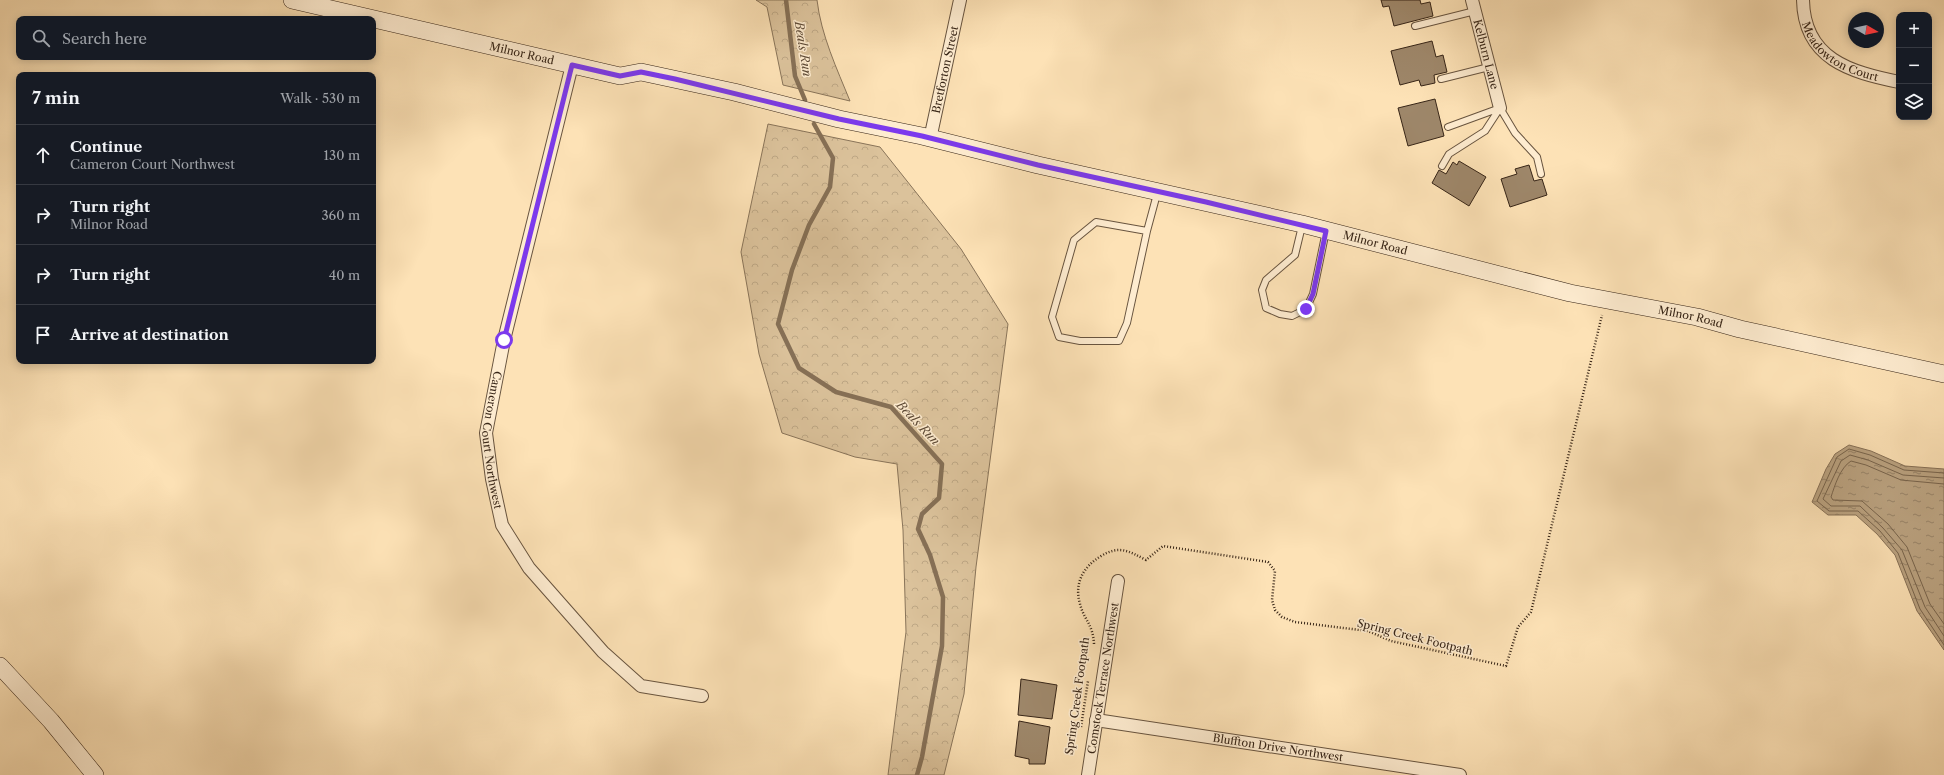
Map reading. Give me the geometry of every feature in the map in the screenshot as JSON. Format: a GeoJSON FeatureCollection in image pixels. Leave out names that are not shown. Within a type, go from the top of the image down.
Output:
{"type":"FeatureCollection","features":[{"type":"Feature","properties":{"kind":"main road","name":"Milnor Road"},"geometry":{"type":"LineString","coordinates":[[292,0],[361,16]]}},
{"type":"Feature","properties":{"kind":"main road","name":"Milnor Road"},"geometry":{"type":"LineString","coordinates":[[376,20],[620,76],[641,72],[1038,165],[1302,224],[1570,293],[1697,317],[1740,329],[1944,374]]}},
{"type":"Feature","properties":{"kind":"main road"},"geometry":{"type":"LineString","coordinates":[[0,666],[51,721],[94,775]]}},
{"type":"Feature","properties":{"kind":"street","name":"Bretforton Street"},"geometry":{"type":"LineString","coordinates":[[930,139],[960,0]]}},
{"type":"Feature","properties":{"kind":"street","name":"Meadowton Court"},"geometry":{"type":"LineString","coordinates":[[1803,0],[1805,18],[1812,38],[1823,52],[1837,63],[1854,71],[1896,81]]}},
{"type":"Feature","properties":{"kind":"street","name":"Kelburn Lane"},"geometry":{"type":"LineString","coordinates":[[1473,5],[1500,108]]}},
{"type":"Feature","properties":{"kind":"street","name":"Cameron Court Northwest"},"geometry":{"type":"LineString","coordinates":[[572,65],[504,340],[486,433],[492,479],[502,525],[529,568],[603,652],[641,686],[702,696]]}},
{"type":"Feature","properties":{"kind":"street","name":"Comstock Terrace Northwest"},"geometry":{"type":"LineString","coordinates":[[1088,775],[1118,581]]}},
{"type":"Feature","properties":{"kind":"street","name":"Bluffton Drive Northwest"},"geometry":{"type":"LineString","coordinates":[[1096,720],[1460,775]]}},
{"type":"Feature","properties":{"kind":"lane"},"geometry":{"type":"LineString","coordinates":[[1415,26],[1473,5]]}},
{"type":"Feature","properties":{"kind":"lane"},"geometry":{"type":"LineString","coordinates":[[1441,79],[1489,67]]}},
{"type":"Feature","properties":{"kind":"lane"},"geometry":{"type":"LineString","coordinates":[[1448,127],[1500,108]]}},
{"type":"Feature","properties":{"kind":"lane"},"geometry":{"type":"LineString","coordinates":[[1442,166],[1449,154],[1485,131],[1500,108]]}},
{"type":"Feature","properties":{"kind":"lane"},"geometry":{"type":"LineString","coordinates":[[1500,108],[1515,132],[1536,157],[1542,174]]}},
{"type":"Feature","properties":{"kind":"lane"},"geometry":{"type":"LineString","coordinates":[[1147,231],[1096,222],[1074,240],[1052,317],[1059,337],[1080,341],[1119,341],[1127,323],[1147,231],[1158,192]]}},
{"type":"Feature","properties":{"kind":"lane"},"geometry":{"type":"LineString","coordinates":[[1302,224],[1295,255],[1266,280],[1262,290],[1266,308],[1280,314],[1292,316],[1306,309],[1313,294],[1326,231]]}},
{"type":"Feature","properties":{"kind":"path","name":"Spring Creek Footpath"},"geometry":{"type":"LineString","coordinates":[[1093,652],[1093,631],[1080,605],[1078,587],[1083,572],[1092,561],[1110,550],[1128,550],[1146,560],[1163,546],[1268,562],[1275,571],[1272,600],[1275,610],[1282,617],[1295,622],[1368,631],[1391,641],[1506,666],[1518,627],[1531,612],[1602,315]]}},
{"type":"Feature","properties":{"kind":"path","name":"Spring Creek Footpath"},"geometry":{"type":"LineString","coordinates":[[1080,731],[1088,680]]}},
{"type":"Feature","properties":{"kind":"green space"},"geometry":{"type":"Polygon","coordinates":[[[756,0],[817,0],[826,39],[850,101],[783,85],[767,7],[756,0]]]}},
{"type":"Feature","properties":{"kind":"green space"},"geometry":{"type":"Polygon","coordinates":[[[768,124],[880,147],[961,249],[1008,324],[976,567],[964,694],[944,775],[888,775],[906,632],[903,530],[897,464],[855,457],[782,433],[759,354],[741,252],[768,124]]]}},
{"type":"Feature","properties":{"kind":"water"},"geometry":{"type":"Polygon","coordinates":[[[1849,445],[1871,451],[1905,466],[1944,469],[1944,650],[1917,611],[1895,555],[1877,534],[1856,515],[1828,515],[1812,502],[1826,469],[1835,454],[1849,445]]]}},
{"type":"Feature","properties":{"kind":"building"},"geometry":{"type":"Polygon","coordinates":[[[1381,0],[1420,0],[1421,4],[1430,2],[1433,16],[1394,26],[1389,6],[1383,7],[1381,0]]]}},
{"type":"Feature","properties":{"kind":"building"},"geometry":{"type":"Polygon","coordinates":[[[1432,41],[1436,57],[1443,55],[1447,72],[1434,75],[1435,83],[1421,86],[1419,80],[1400,85],[1391,51],[1432,41]]]}},
{"type":"Feature","properties":{"kind":"building"},"geometry":{"type":"Polygon","coordinates":[[[1435,99],[1444,136],[1408,146],[1398,108],[1435,99]]]}},
{"type":"Feature","properties":{"kind":"building"},"geometry":{"type":"Polygon","coordinates":[[[1459,161],[1486,177],[1469,206],[1432,183],[1439,170],[1446,174],[1453,162],[1457,165],[1459,161]]]}},
{"type":"Feature","properties":{"kind":"building"},"geometry":{"type":"Polygon","coordinates":[[[1529,165],[1534,181],[1542,179],[1547,195],[1510,207],[1501,179],[1517,174],[1515,169],[1529,165]]]}},
{"type":"Feature","properties":{"kind":"building"},"geometry":{"type":"Polygon","coordinates":[[[1021,679],[1057,685],[1052,719],[1018,715],[1021,679]]]}},
{"type":"Feature","properties":{"kind":"building"},"geometry":{"type":"Polygon","coordinates":[[[1019,721],[1050,727],[1045,764],[1029,764],[1029,759],[1015,756],[1019,721]]]}},
{"type":"Feature","properties":{"kind":"waterway","name":"Beals Run"},"geometry":{"type":"LineString","coordinates":[[786,0],[795,76],[805,100]]}},
{"type":"Feature","properties":{"kind":"waterway","name":"Beals Run"},"geometry":{"type":"LineString","coordinates":[[814,124],[833,158],[830,187],[809,225],[792,270],[778,324],[799,368],[836,392],[891,407],[942,464],[939,498],[922,514],[918,529],[930,555],[943,597],[942,646],[922,757],[917,775]]}},
{"type":"Feature","properties":{"kind":"route"},"geometry":{"type":"LineString","coordinates":[[504,340],[572,65],[620,76],[641,72],[675,79],[734,92],[839,119],[922,136],[1038,165],[1206,202],[1326,231],[1313,294],[1306,309]]}}]}
